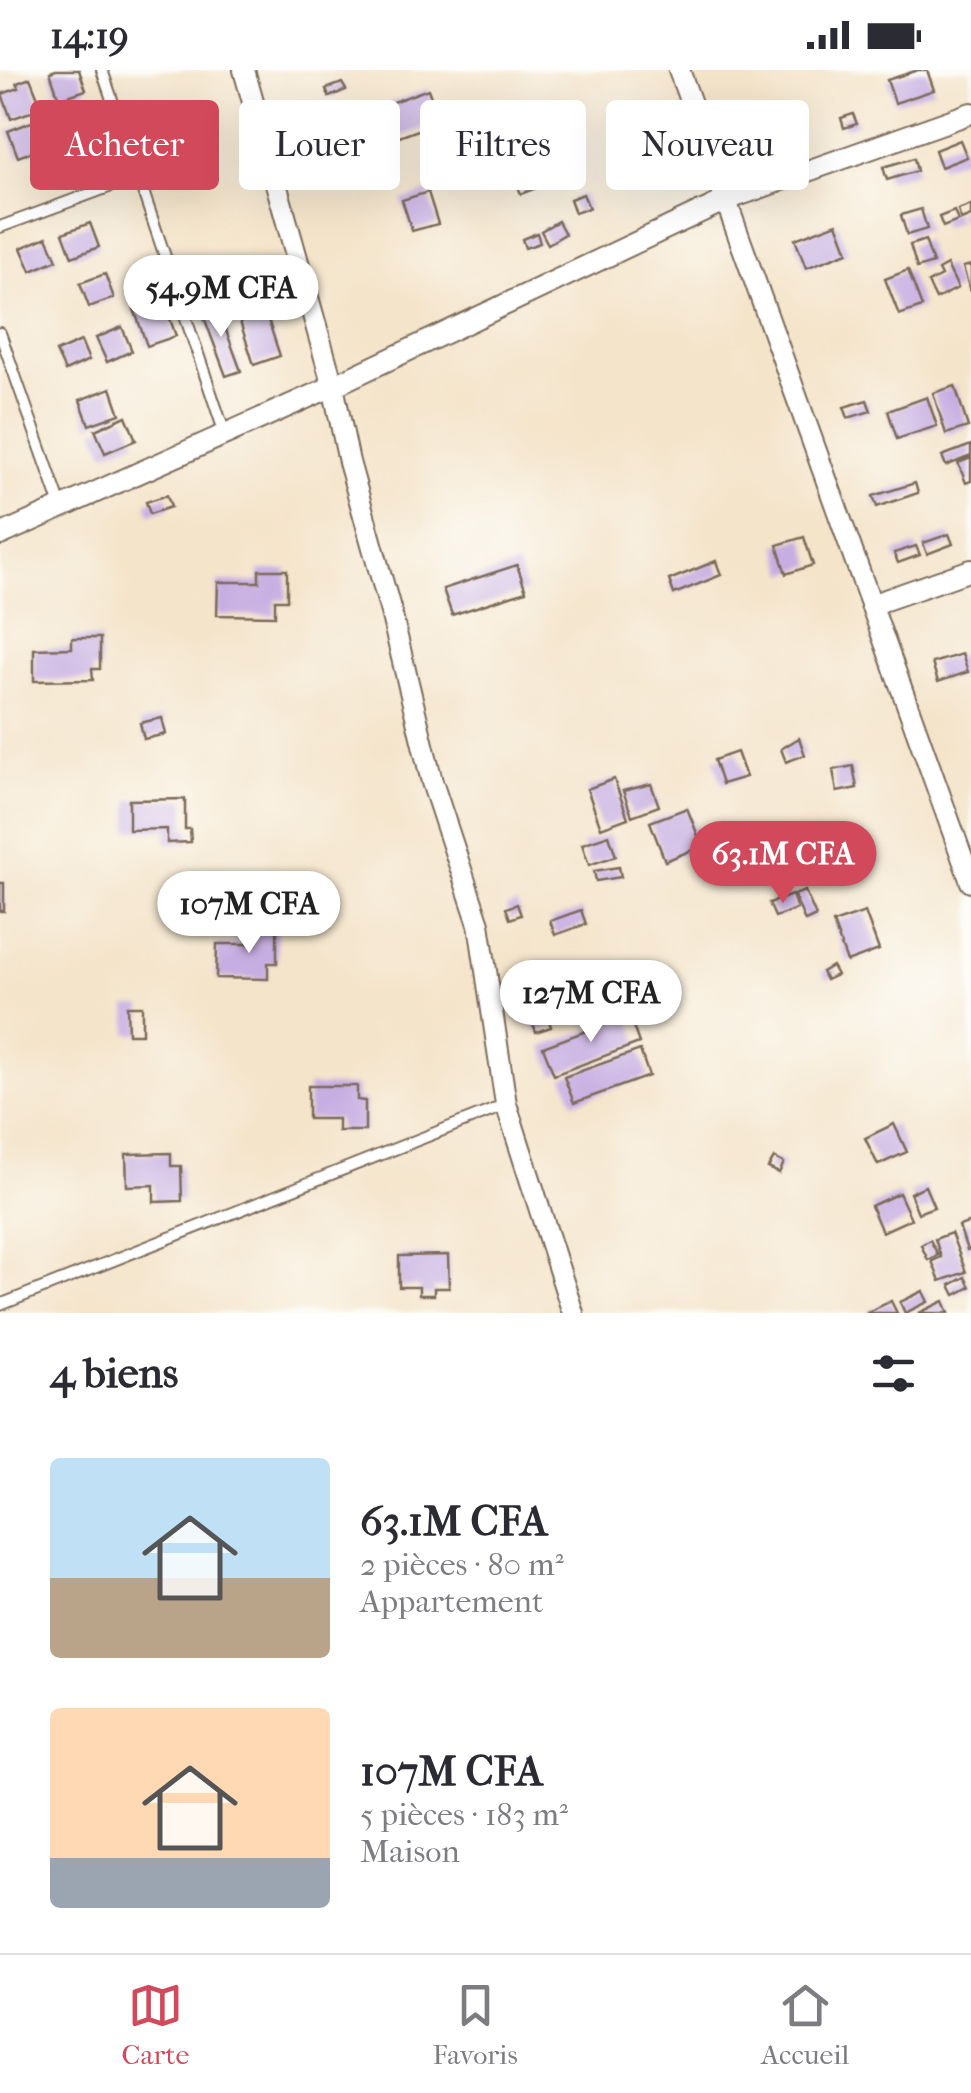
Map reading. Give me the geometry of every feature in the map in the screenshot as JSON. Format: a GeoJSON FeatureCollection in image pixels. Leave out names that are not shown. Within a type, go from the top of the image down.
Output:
{"type":"FeatureCollection","features":[{"type":"Feature","properties":{"kind":"street"},"geometry":{"type":"LineString","coordinates":[[244,70],[333,386],[432,782],[479,924],[506,1104],[573,1313]]}},
{"type":"Feature","properties":{"kind":"street"},"geometry":{"type":"LineString","coordinates":[[679,70],[971,882]]}},
{"type":"Feature","properties":{"kind":"street"},"geometry":{"type":"LineString","coordinates":[[0,534],[333,386],[726,200],[971,113]]}},
{"type":"Feature","properties":{"kind":"street"},"geometry":{"type":"LineString","coordinates":[[871,605],[971,570]]}},
{"type":"Feature","properties":{"kind":"lane"},"geometry":{"type":"LineString","coordinates":[[102,70],[111,100]]}},
{"type":"Feature","properties":{"kind":"lane"},"geometry":{"type":"LineString","coordinates":[[0,228],[103,190]]}},
{"type":"Feature","properties":{"kind":"lane"},"geometry":{"type":"LineString","coordinates":[[140,190],[225,434]]}},
{"type":"Feature","properties":{"kind":"lane"},"geometry":{"type":"LineString","coordinates":[[0,333],[62,507]]}},
{"type":"Feature","properties":{"kind":"lane"},"geometry":{"type":"LineString","coordinates":[[0,1304],[506,1104]]}},
{"type":"Feature","properties":{"kind":"building"},"geometry":{"type":"Polygon","coordinates":[[[79,70],[86,90],[59,99],[50,72],[79,70]]]}},
{"type":"Feature","properties":{"kind":"building"},"geometry":{"type":"Polygon","coordinates":[[[927,70],[934,90],[895,103],[887,80],[927,70]]]}},
{"type":"Feature","properties":{"kind":"building"},"geometry":{"type":"Polygon","coordinates":[[[30,78],[39,100],[30,100],[30,112],[11,119],[2,94],[19,88],[17,83],[30,78]]]}},
{"type":"Feature","properties":{"kind":"building"},"geometry":{"type":"Polygon","coordinates":[[[342,83],[346,90],[329,97],[326,89],[342,83]]]}},
{"type":"Feature","properties":{"kind":"building"},"geometry":{"type":"Polygon","coordinates":[[[428,89],[432,100],[420,100],[420,129],[400,137],[400,100],[428,89]]]}},
{"type":"Feature","properties":{"kind":"building"},"geometry":{"type":"Polygon","coordinates":[[[853,114],[857,124],[844,128],[841,118],[853,114]]]}},
{"type":"Feature","properties":{"kind":"building"},"geometry":{"type":"Polygon","coordinates":[[[30,123],[30,153],[18,157],[8,131],[30,123]]]}},
{"type":"Feature","properties":{"kind":"building"},"geometry":{"type":"Polygon","coordinates":[[[960,140],[967,157],[941,167],[935,150],[960,140]]]}},
{"type":"Feature","properties":{"kind":"building"},"geometry":{"type":"Polygon","coordinates":[[[914,158],[917,171],[887,180],[883,167],[914,158]]]}},
{"type":"Feature","properties":{"kind":"building"},"geometry":{"type":"Polygon","coordinates":[[[428,192],[438,224],[412,231],[402,200],[428,192]]]}},
{"type":"Feature","properties":{"kind":"building"},"geometry":{"type":"Polygon","coordinates":[[[583,194],[589,208],[575,213],[570,199],[583,194]]]}},
{"type":"Feature","properties":{"kind":"building"},"geometry":{"type":"Polygon","coordinates":[[[971,205],[971,216],[961,220],[958,210],[971,205]]]}},
{"type":"Feature","properties":{"kind":"building"},"geometry":{"type":"Polygon","coordinates":[[[921,209],[927,229],[907,235],[901,215],[921,209]]]}},
{"type":"Feature","properties":{"kind":"building"},"geometry":{"type":"Polygon","coordinates":[[[954,211],[958,221],[943,227],[939,217],[954,211]]]}},
{"type":"Feature","properties":{"kind":"building"},"geometry":{"type":"Polygon","coordinates":[[[558,221],[565,234],[548,244],[541,231],[558,221]]]}},
{"type":"Feature","properties":{"kind":"building"},"geometry":{"type":"Polygon","coordinates":[[[90,223],[99,247],[72,257],[63,233],[90,223]]]}},
{"type":"Feature","properties":{"kind":"building"},"geometry":{"type":"Polygon","coordinates":[[[837,223],[848,252],[806,268],[795,239],[837,223]]]}},
{"type":"Feature","properties":{"kind":"building"},"geometry":{"type":"Polygon","coordinates":[[[537,233],[540,243],[525,248],[522,239],[537,233]]]}},
{"type":"Feature","properties":{"kind":"building"},"geometry":{"type":"Polygon","coordinates":[[[47,237],[57,260],[31,271],[21,248],[47,237]]]}},
{"type":"Feature","properties":{"kind":"building"},"geometry":{"type":"Polygon","coordinates":[[[925,240],[933,263],[917,268],[910,245],[925,240]]]}},
{"type":"Feature","properties":{"kind":"building"},"geometry":{"type":"Polygon","coordinates":[[[947,265],[958,288],[936,299],[928,283],[941,276],[938,270],[947,265]]]}},
{"type":"Feature","properties":{"kind":"building"},"geometry":{"type":"Polygon","coordinates":[[[971,265],[971,291],[970,291],[963,267],[971,265]]]}},
{"type":"Feature","properties":{"kind":"building"},"geometry":{"type":"Polygon","coordinates":[[[908,270],[922,307],[899,315],[885,279],[908,270]]]}},
{"type":"Feature","properties":{"kind":"building"},"geometry":{"type":"Polygon","coordinates":[[[105,274],[114,298],[89,307],[80,283],[105,274]]]}},
{"type":"Feature","properties":{"kind":"building"},"geometry":{"type":"Polygon","coordinates":[[[222,279],[226,291],[204,299],[200,286],[222,279]]]}},
{"type":"Feature","properties":{"kind":"building"},"geometry":{"type":"Polygon","coordinates":[[[258,289],[280,356],[254,365],[232,297],[258,289]]]}},
{"type":"Feature","properties":{"kind":"building"},"geometry":{"type":"Polygon","coordinates":[[[163,299],[176,336],[147,346],[134,309],[139,308],[141,313],[155,308],[153,303],[163,299]]]}},
{"type":"Feature","properties":{"kind":"building"},"geometry":{"type":"Polygon","coordinates":[[[216,303],[241,371],[226,376],[201,309],[216,303]]]}},
{"type":"Feature","properties":{"kind":"building"},"geometry":{"type":"Polygon","coordinates":[[[122,327],[132,351],[107,362],[96,338],[122,327]]]}},
{"type":"Feature","properties":{"kind":"building"},"geometry":{"type":"Polygon","coordinates":[[[81,341],[89,360],[65,371],[56,352],[81,341]]]}},
{"type":"Feature","properties":{"kind":"building"},"geometry":{"type":"Polygon","coordinates":[[[955,386],[968,427],[946,434],[933,393],[955,386]]]}},
{"type":"Feature","properties":{"kind":"building"},"geometry":{"type":"Polygon","coordinates":[[[111,388],[120,414],[89,425],[80,400],[111,388]]]}},
{"type":"Feature","properties":{"kind":"building"},"geometry":{"type":"Polygon","coordinates":[[[927,397],[937,426],[897,439],[888,411],[927,397]]]}},
{"type":"Feature","properties":{"kind":"building"},"geometry":{"type":"Polygon","coordinates":[[[867,400],[871,411],[848,418],[844,407],[867,400]]]}},
{"type":"Feature","properties":{"kind":"building"},"geometry":{"type":"Polygon","coordinates":[[[126,416],[136,440],[105,453],[95,430],[126,416]]]}},
{"type":"Feature","properties":{"kind":"building"},"geometry":{"type":"Polygon","coordinates":[[[971,445],[971,456],[946,466],[942,456],[971,445]]]}},
{"type":"Feature","properties":{"kind":"building"},"geometry":{"type":"Polygon","coordinates":[[[971,458],[971,481],[966,483],[958,463],[971,458]]]}},
{"type":"Feature","properties":{"kind":"building"},"geometry":{"type":"Polygon","coordinates":[[[915,483],[918,493],[877,507],[873,496],[915,483]]]}},
{"type":"Feature","properties":{"kind":"building"},"geometry":{"type":"Polygon","coordinates":[[[167,495],[171,507],[150,514],[146,502],[167,495]]]}},
{"type":"Feature","properties":{"kind":"building"},"geometry":{"type":"Polygon","coordinates":[[[949,534],[953,544],[927,554],[923,543],[949,534]]]}},
{"type":"Feature","properties":{"kind":"building"},"geometry":{"type":"Polygon","coordinates":[[[804,537],[813,565],[786,574],[777,545],[804,537]]]}},
{"type":"Feature","properties":{"kind":"building"},"geometry":{"type":"Polygon","coordinates":[[[916,546],[920,555],[898,563],[894,553],[916,546]]]}},
{"type":"Feature","properties":{"kind":"building"},"geometry":{"type":"Polygon","coordinates":[[[716,561],[721,575],[674,594],[669,580],[716,561]]]}},
{"type":"Feature","properties":{"kind":"building"},"geometry":{"type":"Polygon","coordinates":[[[517,565],[526,591],[452,615],[443,589],[517,565]]]}},
{"type":"Feature","properties":{"kind":"building"},"geometry":{"type":"Polygon","coordinates":[[[259,570],[287,570],[287,600],[275,600],[275,616],[217,615],[218,582],[259,582],[259,570]]]}},
{"type":"Feature","properties":{"kind":"building"},"geometry":{"type":"Polygon","coordinates":[[[72,638],[100,638],[100,669],[92,669],[93,680],[34,681],[34,649],[72,648],[72,638]]]}},
{"type":"Feature","properties":{"kind":"building"},"geometry":{"type":"Polygon","coordinates":[[[962,654],[968,672],[938,682],[932,663],[962,654]]]}},
{"type":"Feature","properties":{"kind":"building"},"geometry":{"type":"Polygon","coordinates":[[[162,718],[166,734],[144,739],[140,723],[162,718]]]}},
{"type":"Feature","properties":{"kind":"building"},"geometry":{"type":"Polygon","coordinates":[[[799,738],[805,755],[786,762],[781,749],[799,738]]]}},
{"type":"Feature","properties":{"kind":"building"},"geometry":{"type":"Polygon","coordinates":[[[737,752],[746,777],[722,784],[714,760],[737,752]]]}},
{"type":"Feature","properties":{"kind":"building"},"geometry":{"type":"Polygon","coordinates":[[[853,766],[857,788],[837,792],[833,770],[853,766]]]}},
{"type":"Feature","properties":{"kind":"building"},"geometry":{"type":"Polygon","coordinates":[[[614,779],[628,818],[601,828],[587,789],[614,779]]]}},
{"type":"Feature","properties":{"kind":"building"},"geometry":{"type":"Polygon","coordinates":[[[651,784],[659,806],[632,816],[623,791],[651,784]]]}},
{"type":"Feature","properties":{"kind":"building"},"geometry":{"type":"Polygon","coordinates":[[[185,799],[185,829],[190,829],[191,842],[167,843],[167,829],[129,830],[129,800],[185,799]]]}},
{"type":"Feature","properties":{"kind":"building"},"geometry":{"type":"Polygon","coordinates":[[[687,808],[702,846],[665,861],[650,822],[687,808]]]}},
{"type":"Feature","properties":{"kind":"building"},"geometry":{"type":"Polygon","coordinates":[[[609,835],[616,856],[589,865],[582,844],[609,835]]]}},
{"type":"Feature","properties":{"kind":"building"},"geometry":{"type":"Polygon","coordinates":[[[619,867],[621,877],[596,881],[594,871],[619,867]]]}},
{"type":"Feature","properties":{"kind":"building"},"geometry":{"type":"Polygon","coordinates":[[[0,883],[4,883],[4,911],[0,911],[0,883]]]}},
{"type":"Feature","properties":{"kind":"building"},"geometry":{"type":"Polygon","coordinates":[[[805,891],[816,916],[805,921],[794,895],[805,891]]]}},
{"type":"Feature","properties":{"kind":"building"},"geometry":{"type":"Polygon","coordinates":[[[792,895],[797,909],[775,917],[769,903],[792,895]]]}},
{"type":"Feature","properties":{"kind":"building"},"geometry":{"type":"Polygon","coordinates":[[[517,904],[521,915],[510,919],[506,908],[517,904]]]}},
{"type":"Feature","properties":{"kind":"building"},"geometry":{"type":"Polygon","coordinates":[[[581,910],[586,924],[555,935],[550,921],[581,910]]]}},
{"type":"Feature","properties":{"kind":"building"},"geometry":{"type":"Polygon","coordinates":[[[865,912],[879,950],[847,962],[833,923],[865,912]]]}},
{"type":"Feature","properties":{"kind":"building"},"geometry":{"type":"Polygon","coordinates":[[[249,927],[277,927],[277,963],[268,963],[268,979],[216,978],[217,944],[248,944],[249,927]]]}},
{"type":"Feature","properties":{"kind":"building"},"geometry":{"type":"Polygon","coordinates":[[[832,966],[837,975],[826,980],[822,972],[832,966]]]}},
{"type":"Feature","properties":{"kind":"building"},"geometry":{"type":"Polygon","coordinates":[[[544,1004],[551,1027],[536,1032],[528,1009],[544,1004]]]}},
{"type":"Feature","properties":{"kind":"building"},"geometry":{"type":"Polygon","coordinates":[[[127,1006],[142,1006],[142,1034],[128,1034],[127,1006]]]}},
{"type":"Feature","properties":{"kind":"building"},"geometry":{"type":"Polygon","coordinates":[[[629,1015],[639,1043],[554,1075],[543,1047],[629,1015]]]}},
{"type":"Feature","properties":{"kind":"building"},"geometry":{"type":"Polygon","coordinates":[[[640,1050],[649,1076],[574,1103],[564,1077],[640,1050]]]}},
{"type":"Feature","properties":{"kind":"building"},"geometry":{"type":"Polygon","coordinates":[[[308,1086],[357,1086],[357,1100],[365,1101],[365,1131],[338,1131],[338,1119],[308,1119],[308,1086]]]}},
{"type":"Feature","properties":{"kind":"building"},"geometry":{"type":"Polygon","coordinates":[[[894,1124],[907,1152],[878,1165],[865,1138],[894,1124]]]}},
{"type":"Feature","properties":{"kind":"building"},"geometry":{"type":"Polygon","coordinates":[[[171,1153],[171,1166],[181,1166],[182,1201],[154,1202],[154,1185],[127,1186],[126,1154],[171,1153]]]}},
{"type":"Feature","properties":{"kind":"building"},"geometry":{"type":"Polygon","coordinates":[[[774,1158],[784,1163],[779,1173],[768,1168],[774,1158]]]}},
{"type":"Feature","properties":{"kind":"building"},"geometry":{"type":"Polygon","coordinates":[[[925,1186],[934,1207],[918,1213],[910,1193],[925,1186]]]}},
{"type":"Feature","properties":{"kind":"building"},"geometry":{"type":"Polygon","coordinates":[[[899,1193],[911,1219],[882,1232],[871,1206],[899,1193]]]}},
{"type":"Feature","properties":{"kind":"building"},"geometry":{"type":"Polygon","coordinates":[[[971,1222],[971,1249],[967,1250],[959,1226],[971,1222]]]}},
{"type":"Feature","properties":{"kind":"building"},"geometry":{"type":"Polygon","coordinates":[[[951,1233],[966,1272],[940,1281],[932,1261],[941,1257],[935,1239],[951,1233]]]}},
{"type":"Feature","properties":{"kind":"building"},"geometry":{"type":"Polygon","coordinates":[[[930,1240],[938,1255],[928,1260],[921,1245],[930,1240]]]}},
{"type":"Feature","properties":{"kind":"building"},"geometry":{"type":"Polygon","coordinates":[[[448,1255],[449,1288],[434,1288],[434,1295],[419,1295],[419,1287],[399,1287],[399,1256],[448,1255]]]}},
{"type":"Feature","properties":{"kind":"building"},"geometry":{"type":"Polygon","coordinates":[[[965,1277],[970,1287],[955,1295],[950,1285],[965,1277]]]}},
{"type":"Feature","properties":{"kind":"building"},"geometry":{"type":"Polygon","coordinates":[[[923,1291],[928,1302],[905,1313],[900,1302],[923,1291]]]}},
{"type":"Feature","properties":{"kind":"building"},"geometry":{"type":"Polygon","coordinates":[[[891,1301],[897,1313],[866,1313],[891,1301]]]}},
{"type":"Feature","properties":{"kind":"building"},"geometry":{"type":"Polygon","coordinates":[[[944,1301],[949,1313],[919,1313],[944,1301]]]}}]}
